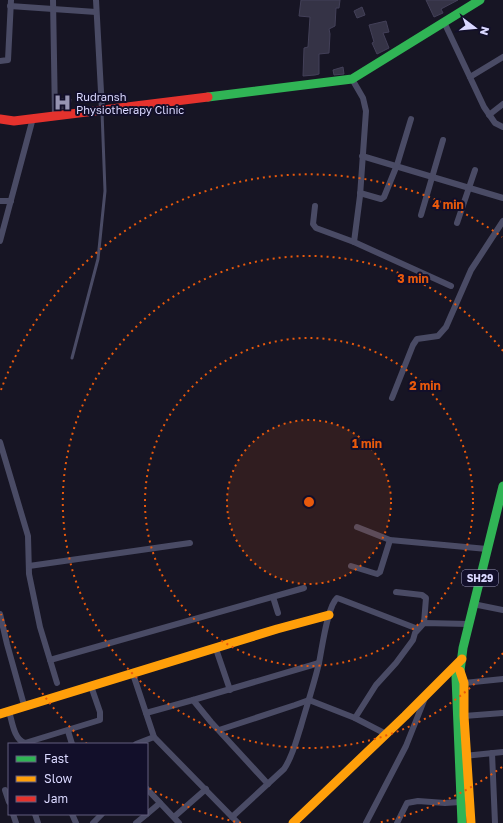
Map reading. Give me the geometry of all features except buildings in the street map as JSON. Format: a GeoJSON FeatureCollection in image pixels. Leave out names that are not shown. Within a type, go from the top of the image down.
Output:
{"type":"FeatureCollection","features":[{"type":"Feature","properties":{"kind":"street"},"geometry":{"type":"LineString","coordinates":[[53,0],[55,116]]}},
{"type":"Feature","properties":{"kind":"street"},"geometry":{"type":"LineString","coordinates":[[96,0],[102,110]]}},
{"type":"Feature","properties":{"kind":"street"},"geometry":{"type":"LineString","coordinates":[[0,119],[14,121],[352,78],[474,2]]}},
{"type":"Feature","properties":{"kind":"street"},"geometry":{"type":"LineString","coordinates":[[0,61],[8,60],[10,3],[53,9],[96,12]]}},
{"type":"Feature","properties":{"kind":"street"},"geometry":{"type":"LineString","coordinates":[[444,22],[484,107],[495,123],[503,127]]}},
{"type":"Feature","properties":{"kind":"street"},"geometry":{"type":"LineString","coordinates":[[470,77],[503,57]]}},
{"type":"Feature","properties":{"kind":"street"},"geometry":{"type":"LineString","coordinates":[[352,78],[363,98],[366,110],[360,193],[354,242]]}},
{"type":"Feature","properties":{"kind":"street"},"geometry":{"type":"LineString","coordinates":[[489,115],[503,104]]}},
{"type":"Feature","properties":{"kind":"street"},"geometry":{"type":"LineString","coordinates":[[0,241],[33,118]]}},
{"type":"Feature","properties":{"kind":"street"},"geometry":{"type":"LineString","coordinates":[[360,193],[381,199],[384,197],[397,165],[411,119]]}},
{"type":"Feature","properties":{"kind":"street"},"geometry":{"type":"LineString","coordinates":[[421,215],[443,140]]}},
{"type":"Feature","properties":{"kind":"street"},"geometry":{"type":"LineString","coordinates":[[362,156],[397,165],[503,198]]}},
{"type":"Feature","properties":{"kind":"street"},"geometry":{"type":"LineString","coordinates":[[457,223],[474,170]]}},
{"type":"Feature","properties":{"kind":"street"},"geometry":{"type":"LineString","coordinates":[[0,201],[11,201]]}},
{"type":"Feature","properties":{"kind":"street"},"geometry":{"type":"LineString","coordinates":[[315,206],[313,224],[316,228],[354,242],[451,286]]}},
{"type":"Feature","properties":{"kind":"street"},"geometry":{"type":"LineString","coordinates":[[392,398],[413,345],[417,339],[438,336],[446,327],[471,270],[503,221]]}},
{"type":"Feature","properties":{"kind":"street"},"geometry":{"type":"LineString","coordinates":[[0,442],[28,536],[29,574],[40,627],[57,683]]}},
{"type":"Feature","properties":{"kind":"street","name":"SH29"},"geometry":{"type":"LineString","coordinates":[[471,823],[463,756],[464,682],[460,670],[468,624],[486,548],[503,486]]}},
{"type":"Feature","properties":{"kind":"street"},"geometry":{"type":"LineString","coordinates":[[356,527],[390,540],[486,548]]}},
{"type":"Feature","properties":{"kind":"street"},"geometry":{"type":"LineString","coordinates":[[351,566],[377,574],[380,572],[390,540]]}},
{"type":"Feature","properties":{"kind":"street"},"geometry":{"type":"LineString","coordinates":[[29,566],[190,543]]}},
{"type":"Feature","properties":{"kind":"street"},"geometry":{"type":"LineString","coordinates":[[50,660],[304,588]]}},
{"type":"Feature","properties":{"kind":"street"},"geometry":{"type":"LineString","coordinates":[[355,718],[376,685],[396,663],[413,640],[415,633],[424,623],[426,598],[422,595],[396,592]]}},
{"type":"Feature","properties":{"kind":"street"},"geometry":{"type":"LineString","coordinates":[[273,597],[278,613]]}},
{"type":"Feature","properties":{"kind":"street"},"geometry":{"type":"LineString","coordinates":[[232,816],[284,769],[290,760],[309,700],[319,663],[329,615],[334,601],[337,598],[340,599],[418,629]]}},
{"type":"Feature","properties":{"kind":"street"},"geometry":{"type":"LineString","coordinates":[[473,604],[503,610]]}},
{"type":"Feature","properties":{"kind":"street"},"geometry":{"type":"LineString","coordinates":[[0,614],[24,705]]}},
{"type":"Feature","properties":{"kind":"street"},"geometry":{"type":"LineString","coordinates":[[91,686],[100,712],[100,720],[25,743],[17,738],[5,712],[114,678],[133,674],[329,615]]}},
{"type":"Feature","properties":{"kind":"street"},"geometry":{"type":"LineString","coordinates":[[424,623],[468,624]]}},
{"type":"Feature","properties":{"kind":"street"},"geometry":{"type":"LineString","coordinates":[[0,646],[7,644]]}},
{"type":"Feature","properties":{"kind":"street"},"geometry":{"type":"LineString","coordinates":[[216,648],[230,690]]}},
{"type":"Feature","properties":{"kind":"street"},"geometry":{"type":"LineString","coordinates":[[292,823],[386,734],[462,659]]}},
{"type":"Feature","properties":{"kind":"street"},"geometry":{"type":"LineString","coordinates":[[146,713],[230,690],[319,663]]}},
{"type":"Feature","properties":{"kind":"street"},"geometry":{"type":"LineString","coordinates":[[460,670],[456,677],[463,756],[460,802],[462,823]]}},
{"type":"Feature","properties":{"kind":"street"},"geometry":{"type":"LineString","coordinates":[[133,674],[154,737],[238,823]]}},
{"type":"Feature","properties":{"kind":"street"},"geometry":{"type":"LineString","coordinates":[[464,682],[503,679]]}},
{"type":"Feature","properties":{"kind":"street"},"geometry":{"type":"LineString","coordinates":[[366,823],[406,746],[427,694]]}},
{"type":"Feature","properties":{"kind":"street"},"geometry":{"type":"LineString","coordinates":[[193,700],[218,730],[268,784]]}},
{"type":"Feature","properties":{"kind":"street"},"geometry":{"type":"LineString","coordinates":[[218,730],[295,706],[309,700],[355,718],[386,734]]}},
{"type":"Feature","properties":{"kind":"street"},"geometry":{"type":"LineString","coordinates":[[464,716],[503,713]]}},
{"type":"Feature","properties":{"kind":"street"},"geometry":{"type":"LineString","coordinates":[[68,730],[72,743]]}},
{"type":"Feature","properties":{"kind":"street"},"geometry":{"type":"LineString","coordinates":[[139,743],[154,737]]}},
{"type":"Feature","properties":{"kind":"street"},"geometry":{"type":"LineString","coordinates":[[463,756],[503,752]]}},
{"type":"Feature","properties":{"kind":"street"},"geometry":{"type":"LineString","coordinates":[[492,753],[495,823]]}},
{"type":"Feature","properties":{"kind":"street"},"geometry":{"type":"LineString","coordinates":[[174,817],[206,789]]}},
{"type":"Feature","properties":{"kind":"street"},"geometry":{"type":"LineString","coordinates":[[148,790],[179,823]]}},
{"type":"Feature","properties":{"kind":"street"},"geometry":{"type":"LineString","coordinates":[[397,823],[407,803],[418,801],[445,804],[460,802]]}},
{"type":"Feature","properties":{"kind":"street"},"geometry":{"type":"LineString","coordinates":[[148,813],[160,802]]}},
{"type":"Feature","properties":{"kind":"street"},"geometry":{"type":"LineString","coordinates":[[92,823],[101,815]]}},
{"type":"Feature","properties":{"kind":"street"},"geometry":{"type":"LineString","coordinates":[[136,823],[146,815]]}},
{"type":"Feature","properties":{"kind":"lane"},"geometry":{"type":"LineString","coordinates":[[72,358],[98,259],[105,191],[102,110]]}},
{"type":"Feature","properties":{"kind":"traffic: fast"},"geometry":{"type":"LineString","coordinates":[[208,97],[352,79],[480,0]]}},
{"type":"Feature","properties":{"kind":"traffic: fast"},"geometry":{"type":"LineString","coordinates":[[462,823],[456,677],[460,671],[463,648],[503,486]]}},
{"type":"Feature","properties":{"kind":"traffic: slow"},"geometry":{"type":"LineString","coordinates":[[0,714],[277,629],[329,615]]}},
{"type":"Feature","properties":{"kind":"traffic: slow"},"geometry":{"type":"LineString","coordinates":[[293,823],[405,716],[462,659]]}},
{"type":"Feature","properties":{"kind":"traffic: slow"},"geometry":{"type":"LineString","coordinates":[[460,671],[464,683],[464,716],[471,823]]}},
{"type":"Feature","properties":{"kind":"traffic: jam"},"geometry":{"type":"LineString","coordinates":[[0,119],[14,121],[208,97]]}},
{"type":"Feature","properties":{"kind":"place","name":"Rudransh Physiotherapy Clinic"},"geometry":{"type":"Point","coordinates":[63,103]}}]}
